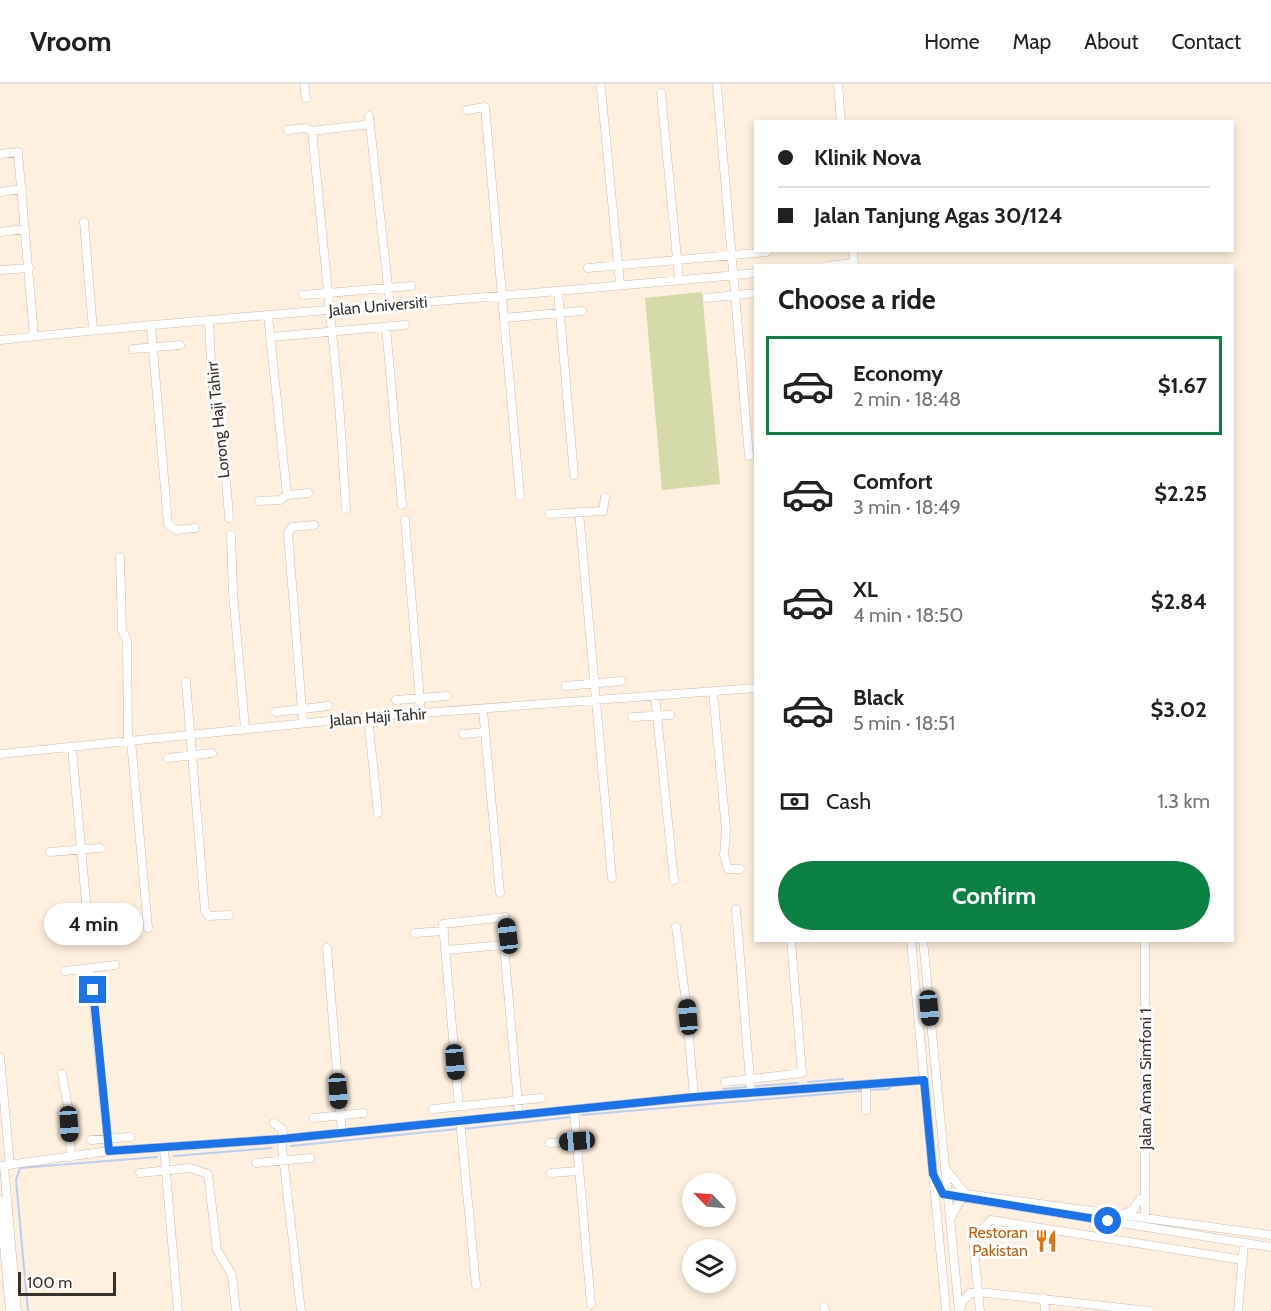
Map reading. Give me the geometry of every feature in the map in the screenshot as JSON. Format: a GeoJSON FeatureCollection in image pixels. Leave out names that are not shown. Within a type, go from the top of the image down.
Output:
{"type":"FeatureCollection","features":[{"type":"Feature","properties":{"kind":"street"},"geometry":{"type":"LineString","coordinates":[[304,84],[306,98]]}},
{"type":"Feature","properties":{"kind":"street"},"geometry":{"type":"LineString","coordinates":[[838,84],[841,120]]}},
{"type":"Feature","properties":{"kind":"street"},"geometry":{"type":"LineString","coordinates":[[717,86],[749,456]]}},
{"type":"Feature","properties":{"kind":"street"},"geometry":{"type":"LineString","coordinates":[[602,88],[620,284]]}},
{"type":"Feature","properties":{"kind":"street"},"geometry":{"type":"LineString","coordinates":[[662,93],[679,279]]}},
{"type":"Feature","properties":{"kind":"street"},"geometry":{"type":"LineString","coordinates":[[467,110],[485,107],[520,496]]}},
{"type":"Feature","properties":{"kind":"street"},"geometry":{"type":"LineString","coordinates":[[288,130],[311,130],[369,120],[390,304]]}},
{"type":"Feature","properties":{"kind":"street"},"geometry":{"type":"LineString","coordinates":[[311,130],[330,310],[346,509]]}},
{"type":"Feature","properties":{"kind":"street"},"geometry":{"type":"LineString","coordinates":[[0,154],[18,152],[34,336]]}},
{"type":"Feature","properties":{"kind":"street"},"geometry":{"type":"LineString","coordinates":[[0,192],[22,189]]}},
{"type":"Feature","properties":{"kind":"street"},"geometry":{"type":"LineString","coordinates":[[84,222],[93,330]]}},
{"type":"Feature","properties":{"kind":"street"},"geometry":{"type":"LineString","coordinates":[[0,231],[25,229]]}},
{"type":"Feature","properties":{"kind":"street"},"geometry":{"type":"LineString","coordinates":[[588,268],[767,252]]}},
{"type":"Feature","properties":{"kind":"street"},"geometry":{"type":"LineString","coordinates":[[0,270],[29,268]]}},
{"type":"Feature","properties":{"kind":"street","name":"Jalan Universiti"},"geometry":{"type":"LineString","coordinates":[[0,340],[754,273]]}},
{"type":"Feature","properties":{"kind":"street"},"geometry":{"type":"LineString","coordinates":[[303,295],[411,286]]}},
{"type":"Feature","properties":{"kind":"street"},"geometry":{"type":"LineString","coordinates":[[558,292],[574,475]]}},
{"type":"Feature","properties":{"kind":"street"},"geometry":{"type":"LineString","coordinates":[[707,298],[754,293]]}},
{"type":"Feature","properties":{"kind":"street"},"geometry":{"type":"LineString","coordinates":[[504,318],[582,311]]}},
{"type":"Feature","properties":{"kind":"street"},"geometry":{"type":"LineString","coordinates":[[268,316],[287,495]]}},
{"type":"Feature","properties":{"kind":"street","name":"Lorong Haji Tahirr"},"geometry":{"type":"LineString","coordinates":[[209,321],[212,383],[222,425],[229,518]]}},
{"type":"Feature","properties":{"kind":"street"},"geometry":{"type":"LineString","coordinates":[[272,337],[405,325]]}},
{"type":"Feature","properties":{"kind":"street"},"geometry":{"type":"LineString","coordinates":[[151,326],[168,524],[176,530],[195,528]]}},
{"type":"Feature","properties":{"kind":"street"},"geometry":{"type":"LineString","coordinates":[[386,327],[402,505]]}},
{"type":"Feature","properties":{"kind":"street"},"geometry":{"type":"LineString","coordinates":[[133,349],[180,345]]}},
{"type":"Feature","properties":{"kind":"street"},"geometry":{"type":"LineString","coordinates":[[259,501],[280,500],[287,495],[308,493]]}},
{"type":"Feature","properties":{"kind":"street"},"geometry":{"type":"LineString","coordinates":[[550,514],[605,510],[605,497]]}},
{"type":"Feature","properties":{"kind":"street"},"geometry":{"type":"LineString","coordinates":[[579,512],[612,878]]}},
{"type":"Feature","properties":{"kind":"street"},"geometry":{"type":"LineString","coordinates":[[405,520],[421,713]]}},
{"type":"Feature","properties":{"kind":"street"},"geometry":{"type":"LineString","coordinates":[[303,723],[288,533],[292,527],[315,525]]}},
{"type":"Feature","properties":{"kind":"street"},"geometry":{"type":"LineString","coordinates":[[231,535],[233,593],[245,728]]}},
{"type":"Feature","properties":{"kind":"street"},"geometry":{"type":"LineString","coordinates":[[120,557],[122,630],[127,641],[130,740],[148,928]]}},
{"type":"Feature","properties":{"kind":"street"},"geometry":{"type":"LineString","coordinates":[[566,686],[621,681]]}},
{"type":"Feature","properties":{"kind":"street"},"geometry":{"type":"LineString","coordinates":[[186,682],[205,911],[209,916],[229,915]]}},
{"type":"Feature","properties":{"kind":"street","name":"Jalan Haji Tahir"},"geometry":{"type":"LineString","coordinates":[[0,754],[368,717],[754,688]]}},
{"type":"Feature","properties":{"kind":"street"},"geometry":{"type":"LineString","coordinates":[[713,692],[726,830],[724,855],[728,869],[740,869]]}},
{"type":"Feature","properties":{"kind":"street"},"geometry":{"type":"LineString","coordinates":[[396,700],[447,696]]}},
{"type":"Feature","properties":{"kind":"street"},"geometry":{"type":"LineString","coordinates":[[655,696],[674,880]]}},
{"type":"Feature","properties":{"kind":"street"},"geometry":{"type":"LineString","coordinates":[[276,712],[328,706]]}},
{"type":"Feature","properties":{"kind":"street"},"geometry":{"type":"LineString","coordinates":[[483,710],[500,893]]}},
{"type":"Feature","properties":{"kind":"street"},"geometry":{"type":"LineString","coordinates":[[632,717],[670,715]]}},
{"type":"Feature","properties":{"kind":"street"},"geometry":{"type":"LineString","coordinates":[[368,717],[378,813]]}},
{"type":"Feature","properties":{"kind":"street"},"geometry":{"type":"LineString","coordinates":[[463,734],[484,732]]}},
{"type":"Feature","properties":{"kind":"street"},"geometry":{"type":"LineString","coordinates":[[72,748],[88,924],[90,927],[111,926]]}},
{"type":"Feature","properties":{"kind":"street"},"geometry":{"type":"LineString","coordinates":[[168,758],[212,753]]}},
{"type":"Feature","properties":{"kind":"street"},"geometry":{"type":"LineString","coordinates":[[50,852],[100,848]]}},
{"type":"Feature","properties":{"kind":"street"},"geometry":{"type":"LineString","coordinates":[[736,909],[752,1092]]}},
{"type":"Feature","properties":{"kind":"street"},"geometry":{"type":"LineString","coordinates":[[459,1106],[445,922],[505,917],[508,936],[504,944],[519,1115]]}},
{"type":"Feature","properties":{"kind":"street"},"geometry":{"type":"LineString","coordinates":[[676,927],[686,1002],[694,1097]]}},
{"type":"Feature","properties":{"kind":"street"},"geometry":{"type":"LineString","coordinates":[[415,933],[444,931]]}},
{"type":"Feature","properties":{"kind":"street"},"geometry":{"type":"LineString","coordinates":[[725,1082],[802,1073],[791,942]]}},
{"type":"Feature","properties":{"kind":"street"},"geometry":{"type":"LineString","coordinates":[[911,942],[946,1311]]}},
{"type":"Feature","properties":{"kind":"street"},"geometry":{"type":"LineString","coordinates":[[923,942],[945,1194],[959,1311]]}},
{"type":"Feature","properties":{"kind":"street","name":"Jalan Aman Simfoni 1"},"geometry":{"type":"LineString","coordinates":[[1140,942],[1142,1218]]}},
{"type":"Feature","properties":{"kind":"street","name":"Jalan Aman Simfoni 1"},"geometry":{"type":"LineString","coordinates":[[1142,1201],[1145,942]]}},
{"type":"Feature","properties":{"kind":"street"},"geometry":{"type":"LineString","coordinates":[[446,950],[504,944]]}},
{"type":"Feature","properties":{"kind":"street"},"geometry":{"type":"LineString","coordinates":[[327,948],[342,1132]]}},
{"type":"Feature","properties":{"kind":"street"},"geometry":{"type":"LineString","coordinates":[[65,971],[115,964]]}},
{"type":"Feature","properties":{"kind":"street"},"geometry":{"type":"LineString","coordinates":[[90,969],[109,1151]]}},
{"type":"Feature","properties":{"kind":"street"},"geometry":{"type":"LineString","coordinates":[[0,1057],[5,1166],[17,1311]]}},
{"type":"Feature","properties":{"kind":"street"},"geometry":{"type":"LineString","coordinates":[[62,1074],[68,1107],[71,1157]]}},
{"type":"Feature","properties":{"kind":"street"},"geometry":{"type":"LineString","coordinates":[[5,1166],[109,1151],[164,1149],[342,1132],[461,1126],[519,1115],[694,1097],[924,1080]]}},
{"type":"Feature","properties":{"kind":"street"},"geometry":{"type":"LineString","coordinates":[[866,1084],[867,1110]]}},
{"type":"Feature","properties":{"kind":"street"},"geometry":{"type":"LineString","coordinates":[[433,1109],[541,1098]]}},
{"type":"Feature","properties":{"kind":"street"},"geometry":{"type":"LineString","coordinates":[[574,1111],[591,1304]]}},
{"type":"Feature","properties":{"kind":"street"},"geometry":{"type":"LineString","coordinates":[[314,1118],[363,1113]]}},
{"type":"Feature","properties":{"kind":"street"},"geometry":{"type":"LineString","coordinates":[[274,1123],[282,1129],[301,1311]]}},
{"type":"Feature","properties":{"kind":"street"},"geometry":{"type":"LineString","coordinates":[[461,1126],[476,1285]]}},
{"type":"Feature","properties":{"kind":"street"},"geometry":{"type":"LineString","coordinates":[[91,1140],[130,1137]]}},
{"type":"Feature","properties":{"kind":"street"},"geometry":{"type":"LineString","coordinates":[[550,1143],[577,1141]]}},
{"type":"Feature","properties":{"kind":"street"},"geometry":{"type":"LineString","coordinates":[[164,1149],[178,1311]]}},
{"type":"Feature","properties":{"kind":"street"},"geometry":{"type":"LineString","coordinates":[[256,1162],[310,1158]]}},
{"type":"Feature","properties":{"kind":"street"},"geometry":{"type":"LineString","coordinates":[[944,1167],[962,1194],[1149,1228],[1271,1246]]}},
{"type":"Feature","properties":{"kind":"street"},"geometry":{"type":"LineString","coordinates":[[140,1173],[190,1168],[208,1174],[217,1250],[232,1275],[236,1311]]}},
{"type":"Feature","properties":{"kind":"street"},"geometry":{"type":"LineString","coordinates":[[551,1173],[578,1171]]}},
{"type":"Feature","properties":{"kind":"street"},"geometry":{"type":"LineString","coordinates":[[933,1174],[945,1194]]}},
{"type":"Feature","properties":{"kind":"street"},"geometry":{"type":"LineString","coordinates":[[945,1194],[962,1194],[1271,1235]]}},
{"type":"Feature","properties":{"kind":"street"},"geometry":{"type":"LineString","coordinates":[[936,1217],[945,1194]]}},
{"type":"Feature","properties":{"kind":"street"},"geometry":{"type":"LineString","coordinates":[[949,1224],[962,1194]]}},
{"type":"Feature","properties":{"kind":"street"},"geometry":{"type":"LineString","coordinates":[[0,1200],[10,1311]]}},
{"type":"Feature","properties":{"kind":"street"},"geometry":{"type":"LineString","coordinates":[[1121,1214],[1133,1210],[1142,1201],[1161,1220]]}},
{"type":"Feature","properties":{"kind":"street"},"geometry":{"type":"LineString","coordinates":[[1132,1225],[1142,1218]]}},
{"type":"Feature","properties":{"kind":"street"},"geometry":{"type":"LineString","coordinates":[[1142,1218],[1149,1228]]}},
{"type":"Feature","properties":{"kind":"street"},"geometry":{"type":"LineString","coordinates":[[980,1311],[973,1239],[990,1220],[1243,1260]]}},
{"type":"Feature","properties":{"kind":"street"},"geometry":{"type":"LineString","coordinates":[[1238,1311],[1244,1243]]}},
{"type":"Feature","properties":{"kind":"street"},"geometry":{"type":"LineString","coordinates":[[959,1311],[962,1302],[970,1293],[979,1292],[1149,1311]]}},
{"type":"Feature","properties":{"kind":"street"},"geometry":{"type":"LineString","coordinates":[[1044,1298],[1045,1311]]}},
{"type":"Feature","properties":{"kind":"green space"},"geometry":{"type":"Polygon","coordinates":[[[702,292],[720,484],[662,490],[645,298],[702,292]]]}},
{"type":"Feature","properties":{"kind":"waterway"},"geometry":{"type":"LineString","coordinates":[[808,1082],[843,1079]]}},
{"type":"Feature","properties":{"kind":"waterway"},"geometry":{"type":"LineString","coordinates":[[756,1086],[798,1083]]}},
{"type":"Feature","properties":{"kind":"waterway"},"geometry":{"type":"LineString","coordinates":[[871,1090],[888,1089],[893,1085]]}},
{"type":"Feature","properties":{"kind":"waterway"},"geometry":{"type":"LineString","coordinates":[[723,1089],[746,1087]]}},
{"type":"Feature","properties":{"kind":"waterway"},"geometry":{"type":"LineString","coordinates":[[582,1115],[861,1091]]}},
{"type":"Feature","properties":{"kind":"waterway"},"geometry":{"type":"LineString","coordinates":[[463,1129],[571,1117]]}},
{"type":"Feature","properties":{"kind":"waterway"},"geometry":{"type":"LineString","coordinates":[[291,1146],[457,1129]]}},
{"type":"Feature","properties":{"kind":"waterway"},"geometry":{"type":"LineString","coordinates":[[174,1156],[272,1148]]}},
{"type":"Feature","properties":{"kind":"waterway"},"geometry":{"type":"LineString","coordinates":[[28,1311],[16,1180],[20,1168],[157,1157]]}},
{"type":"Feature","properties":{"kind":"place","name":"Restoran Pakistan"},"geometry":{"type":"Point","coordinates":[1046,1241]}},
{"type":"Feature","properties":{"kind":"route"},"geometry":{"type":"LineString","coordinates":[[93,990],[109,1151],[164,1149],[281,1139],[694,1097],[924,1080],[933,1174],[943,1194],[1108,1221]]}}]}
